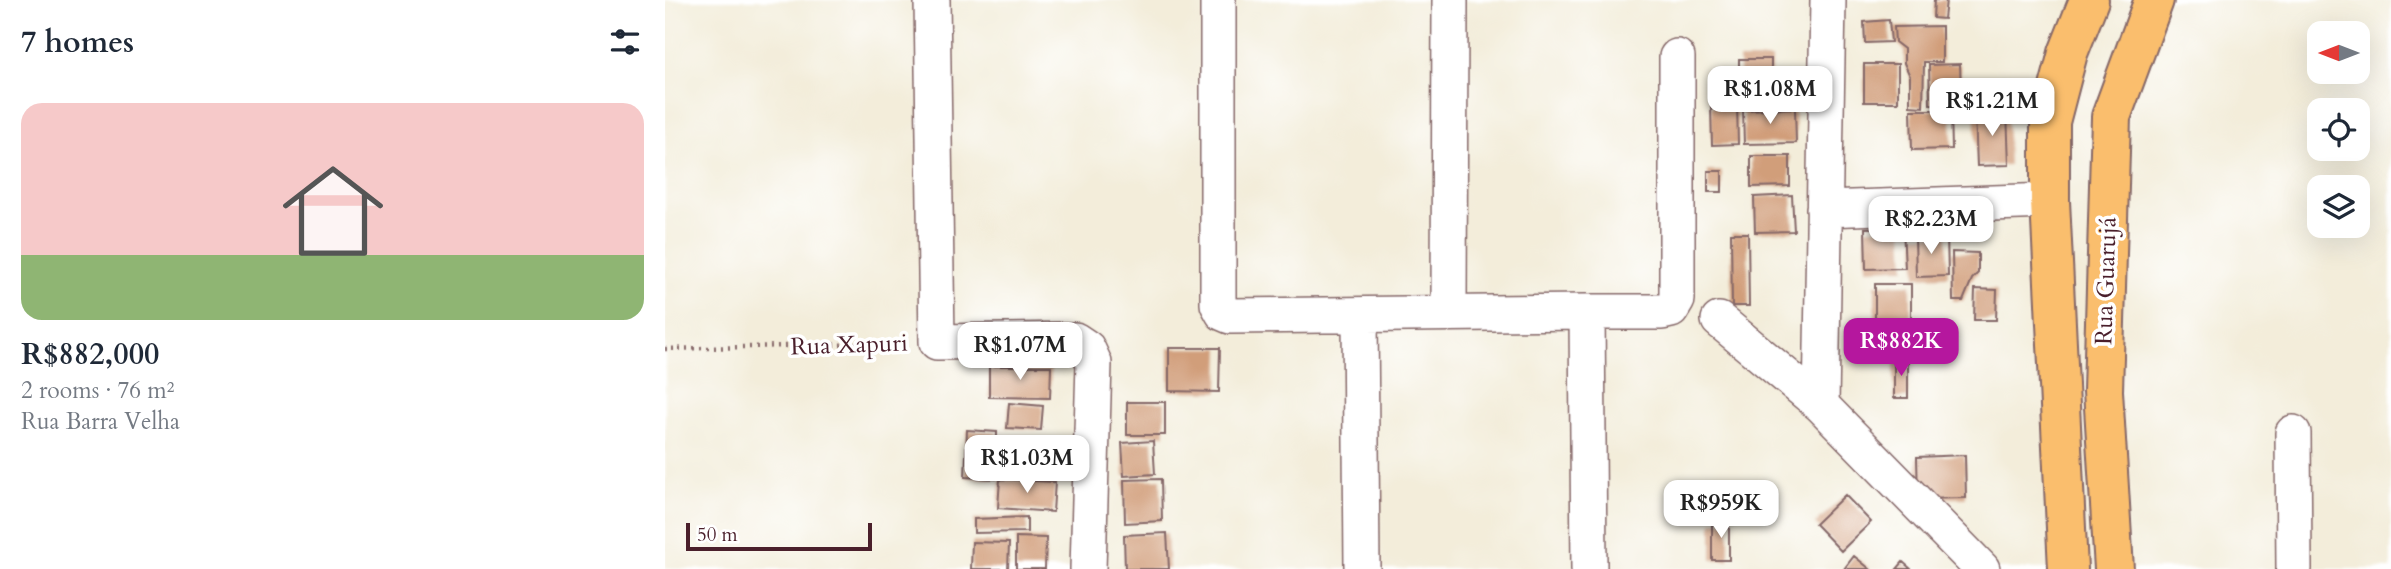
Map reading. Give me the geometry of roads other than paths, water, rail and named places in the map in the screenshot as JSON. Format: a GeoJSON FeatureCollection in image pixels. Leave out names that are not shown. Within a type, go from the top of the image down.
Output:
{"type":"FeatureCollection","features":[{"type":"Feature","properties":{"kind":"main road","name":"Rua Guarujá"},"geometry":{"type":"LineString","coordinates":[[2068,569],[2050,201],[2050,122],[2068,53],[2089,0]]}},
{"type":"Feature","properties":{"kind":"main road","name":"Rua Guarujá"},"geometry":{"type":"LineString","coordinates":[[2114,569],[2103,391],[2111,117],[2154,0]]}},
{"type":"Feature","properties":{"kind":"street","name":"Rua Xapuri"},"geometry":{"type":"LineString","coordinates":[[932,0],[937,342],[1076,340],[1087,348],[1094,363],[1088,569]]}},
{"type":"Feature","properties":{"kind":"street"},"geometry":{"type":"LineString","coordinates":[[1218,0],[1218,304],[1223,313],[1230,316],[1671,310],[1677,300],[1677,57]]}},
{"type":"Feature","properties":{"kind":"street"},"geometry":{"type":"LineString","coordinates":[[1449,313],[1450,0]]}},
{"type":"Feature","properties":{"kind":"street"},"geometry":{"type":"LineString","coordinates":[[1821,405],[1828,0]]}},
{"type":"Feature","properties":{"kind":"street"},"geometry":{"type":"LineString","coordinates":[[1824,209],[2050,201]]}},
{"type":"Feature","properties":{"kind":"street"},"geometry":{"type":"LineString","coordinates":[[1587,312],[1588,569]]}},
{"type":"Feature","properties":{"kind":"street"},"geometry":{"type":"LineString","coordinates":[[1360,316],[1362,569]]}},
{"type":"Feature","properties":{"kind":"street"},"geometry":{"type":"LineString","coordinates":[[1719,320],[1821,405],[1982,569]]}},
{"type":"Feature","properties":{"kind":"street"},"geometry":{"type":"LineString","coordinates":[[2293,433],[2294,569]]}}]}
